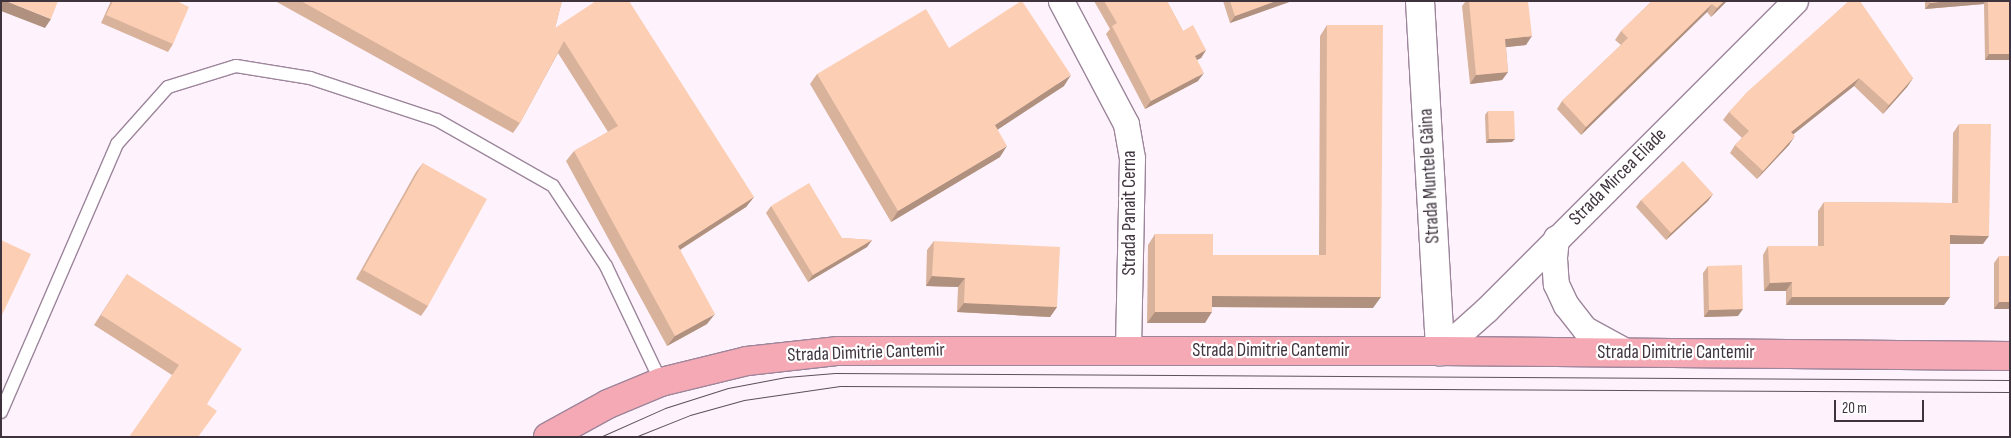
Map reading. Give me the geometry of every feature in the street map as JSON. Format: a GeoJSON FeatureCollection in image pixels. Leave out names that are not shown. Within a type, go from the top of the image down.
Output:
{"type":"FeatureCollection","features":[{"type":"Feature","properties":{"kind":"main road","name":"Strada Dimitrie Cantemir"},"geometry":{"type":"LineString","coordinates":[[548,437],[608,404],[661,382],[747,360],[838,351],[1440,351],[2010,356]]}},
{"type":"Feature","properties":{"kind":"street","name":"Strada Panait Cerna"},"geometry":{"type":"LineString","coordinates":[[1061,1],[1128,133],[1132,158],[1128,351]]}},
{"type":"Feature","properties":{"kind":"street","name":"Strada Muntele Găina"},"geometry":{"type":"LineString","coordinates":[[1420,1],[1440,351]]}},
{"type":"Feature","properties":{"kind":"street","name":"Strada Mircea Eliade"},"geometry":{"type":"LineString","coordinates":[[1440,351],[1486,310],[1795,1]]}},
{"type":"Feature","properties":{"kind":"street"},"geometry":{"type":"LineString","coordinates":[[1556,238],[1554,258],[1556,284],[1566,305],[1585,329],[1627,352]]}},
{"type":"Feature","properties":{"kind":"lane"},"geometry":{"type":"LineString","coordinates":[[1,412],[117,144],[168,87],[236,66],[310,78],[437,120],[553,186],[606,266],[661,382]]}},
{"type":"Feature","properties":{"kind":"building"},"geometry":{"type":"Polygon","coordinates":[[[6,1],[58,1],[51,19],[6,1]]]}},
{"type":"Feature","properties":{"kind":"building"},"geometry":{"type":"Polygon","coordinates":[[[113,1],[177,1],[189,7],[173,44],[106,15],[113,1]]]}},
{"type":"Feature","properties":{"kind":"building"},"geometry":{"type":"Polygon","coordinates":[[[301,1],[562,1],[555,28],[596,1],[629,1],[754,197],[678,246],[715,314],[675,336],[574,151],[618,126],[564,41],[520,123],[301,1]]]}},
{"type":"Feature","properties":{"kind":"building"},"geometry":{"type":"Polygon","coordinates":[[[1021,1],[1071,75],[995,125],[1007,146],[898,211],[817,74],[926,9],[949,48],[1021,1]]]}},
{"type":"Feature","properties":{"kind":"building"},"geometry":{"type":"Polygon","coordinates":[[[1104,1],[1167,1],[1183,31],[1193,25],[1206,50],[1195,56],[1204,73],[1151,101],[1112,26],[1117,23],[1104,1]]]}},
{"type":"Feature","properties":{"kind":"building"},"geometry":{"type":"Polygon","coordinates":[[[1230,1],[1276,1],[1235,16],[1230,1]]]}},
{"type":"Feature","properties":{"kind":"building"},"geometry":{"type":"Polygon","coordinates":[[[1469,1],[1528,1],[1532,36],[1505,39],[1508,72],[1476,75],[1469,1]]]}},
{"type":"Feature","properties":{"kind":"building"},"geometry":{"type":"Polygon","coordinates":[[[1652,1],[1724,1],[1717,8],[1712,4],[1586,127],[1562,101],[1628,38],[1621,31],[1652,1]]]}},
{"type":"Feature","properties":{"kind":"building"},"geometry":{"type":"Polygon","coordinates":[[[1849,1],[1860,1],[1913,78],[1889,105],[1859,78],[1791,132],[1795,136],[1763,171],[1735,145],[1749,131],[1729,112],[1747,92],[1849,1]]]}},
{"type":"Feature","properties":{"kind":"building"},"geometry":{"type":"Polygon","coordinates":[[[1930,1],[1949,1],[1930,3],[1930,1]]]}},
{"type":"Feature","properties":{"kind":"building"},"geometry":{"type":"Polygon","coordinates":[[[1988,1],[2010,1],[2010,54],[1989,54],[1988,1]]]}},
{"type":"Feature","properties":{"kind":"building"},"geometry":{"type":"Polygon","coordinates":[[[1327,25],[1383,25],[1381,297],[1212,296],[1212,312],[1155,312],[1155,234],[1213,234],[1213,255],[1326,255],[1327,25]]]}},
{"type":"Feature","properties":{"kind":"building"},"geometry":{"type":"Polygon","coordinates":[[[1488,111],[1514,111],[1515,139],[1489,139],[1488,111]]]}},
{"type":"Feature","properties":{"kind":"building"},"geometry":{"type":"Polygon","coordinates":[[[1959,124],[1991,124],[1989,236],[1950,235],[1950,297],[1792,297],[1792,282],[1770,283],[1768,246],[1824,246],[1824,202],[1958,203],[1959,124]]]}},
{"type":"Feature","properties":{"kind":"building"},"geometry":{"type":"Polygon","coordinates":[[[1683,161],[1713,194],[1671,233],[1641,200],[1683,161]]]}},
{"type":"Feature","properties":{"kind":"building"},"geometry":{"type":"Polygon","coordinates":[[[423,163],[487,199],[428,306],[363,270],[423,163]]]}},
{"type":"Feature","properties":{"kind":"building"},"geometry":{"type":"Polygon","coordinates":[[[809,183],[842,238],[872,240],[813,275],[771,206],[809,183]]]}},
{"type":"Feature","properties":{"kind":"building"},"geometry":{"type":"Polygon","coordinates":[[[1,240],[31,254],[1,317],[1,240]]]}},
{"type":"Feature","properties":{"kind":"building"},"geometry":{"type":"Polygon","coordinates":[[[934,241],[1060,247],[1057,307],[964,303],[965,278],[932,276],[934,241]]]}},
{"type":"Feature","properties":{"kind":"building"},"geometry":{"type":"Polygon","coordinates":[[[1999,256],[2010,256],[2010,302],[1999,302],[1999,256]]]}},
{"type":"Feature","properties":{"kind":"building"},"geometry":{"type":"Polygon","coordinates":[[[1742,265],[1743,309],[1709,310],[1708,266],[1742,265]]]}},
{"type":"Feature","properties":{"kind":"building"},"geometry":{"type":"Polygon","coordinates":[[[127,274],[242,349],[207,404],[217,411],[198,437],[129,437],[179,365],[101,315],[127,274]]]}},
{"type":"Feature","properties":{"kind":"tram line"},"geometry":{"type":"LineString","coordinates":[[600,437],[665,408],[728,388],[786,377],[835,373],[2010,380]]}},
{"type":"Feature","properties":{"kind":"tram line"},"geometry":{"type":"LineString","coordinates":[[635,437],[690,415],[744,400],[840,386],[2010,392]]}}]}
